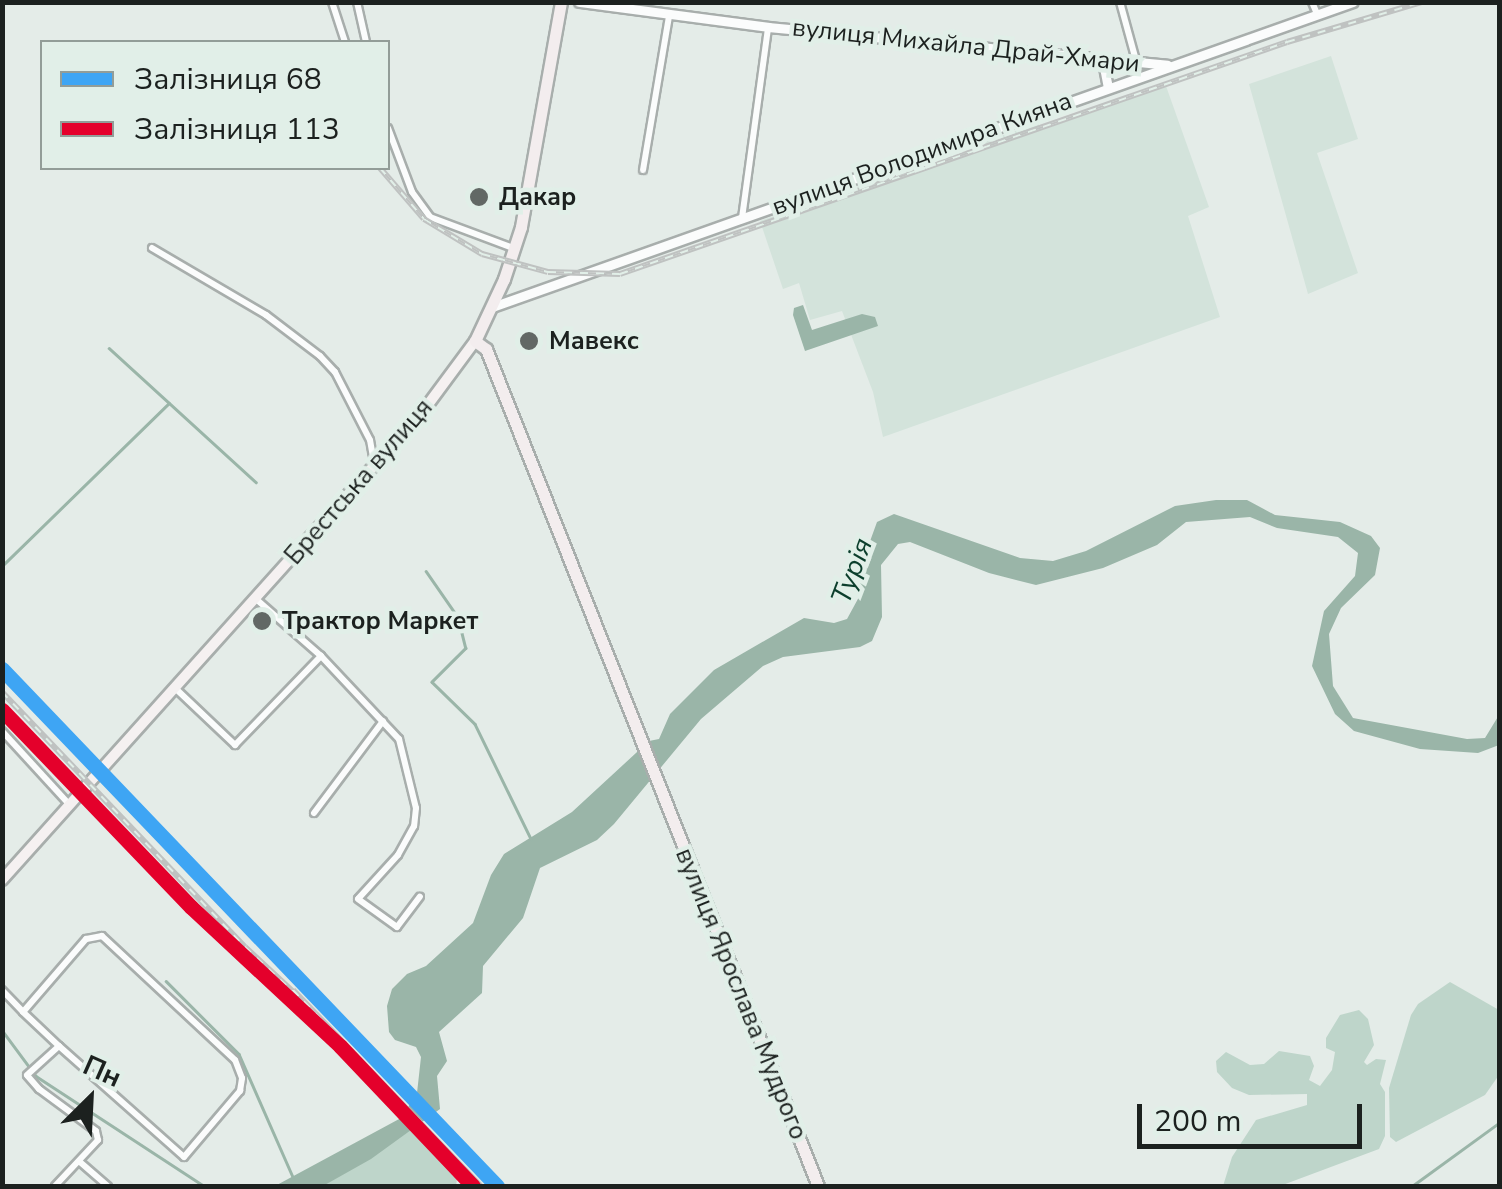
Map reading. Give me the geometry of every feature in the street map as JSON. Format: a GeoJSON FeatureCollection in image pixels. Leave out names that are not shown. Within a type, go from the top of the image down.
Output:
{"type":"FeatureCollection","features":[{"type":"Feature","properties":{"kind":"highway","name":"Брестська вулиця"},"geometry":{"type":"LineString","coordinates":[[475,341],[515,248],[561,2]]}},
{"type":"Feature","properties":{"kind":"highway","name":"вулиця Ярослава Мудрого"},"geometry":{"type":"LineString","coordinates":[[475,341],[486,350],[818,1186]]}},
{"type":"Feature","properties":{"kind":"main road","name":"вулиця Михайла Драй-Хмари"},"geometry":{"type":"LineString","coordinates":[[579,2],[768,27],[1103,62],[1175,65]]}},
{"type":"Feature","properties":{"kind":"main road","name":"вулиця Володимира Кияна"},"geometry":{"type":"LineString","coordinates":[[492,308],[1353,2]]}},
{"type":"Feature","properties":{"kind":"main road"},"geometry":{"type":"LineString","coordinates":[[1103,62],[1108,88]]}},
{"type":"Feature","properties":{"kind":"main road","name":"Брестська вулиця"},"geometry":{"type":"LineString","coordinates":[[2,880],[374,464],[458,368],[475,341]]}},
{"type":"Feature","properties":{"kind":"street"},"geometry":{"type":"LineString","coordinates":[[332,2],[344,40]]}},
{"type":"Feature","properties":{"kind":"street"},"geometry":{"type":"LineString","coordinates":[[357,2],[366,40]]}},
{"type":"Feature","properties":{"kind":"street"},"geometry":{"type":"LineString","coordinates":[[1120,2],[1137,64]]}},
{"type":"Feature","properties":{"kind":"street"},"geometry":{"type":"LineString","coordinates":[[1312,2],[1317,14]]}},
{"type":"Feature","properties":{"kind":"street"},"geometry":{"type":"LineString","coordinates":[[643,170],[669,16]]}},
{"type":"Feature","properties":{"kind":"street"},"geometry":{"type":"LineString","coordinates":[[742,218],[768,27]]}},
{"type":"Feature","properties":{"kind":"street"},"geometry":{"type":"LineString","coordinates":[[390,133],[412,192],[430,217],[471,236],[515,248]]}},
{"type":"Feature","properties":{"kind":"street"},"geometry":{"type":"LineString","coordinates":[[152,248],[266,314],[320,356],[335,372],[370,440],[374,464]]}},
{"type":"Feature","properties":{"kind":"street"},"geometry":{"type":"LineString","coordinates":[[256,598],[321,656],[399,739],[416,820],[404,846],[358,899],[397,927],[420,898]]}},
{"type":"Feature","properties":{"kind":"street"},"geometry":{"type":"LineString","coordinates":[[176,688],[235,745],[321,656]]}},
{"type":"Feature","properties":{"kind":"street"},"geometry":{"type":"LineString","coordinates":[[314,813],[383,721]]}},
{"type":"Feature","properties":{"kind":"street"},"geometry":{"type":"LineString","coordinates":[[2,731],[70,805]]}},
{"type":"Feature","properties":{"kind":"street"},"geometry":{"type":"LineString","coordinates":[[2,990],[23,1012],[59,1046],[184,1156],[240,1091],[242,1078],[235,1060],[102,936],[86,940],[23,1012]]}},
{"type":"Feature","properties":{"kind":"street"},"geometry":{"type":"LineString","coordinates":[[55,1186],[98,1140],[96,1131],[38,1089],[27,1074],[59,1046]]}},
{"type":"Feature","properties":{"kind":"street"},"geometry":{"type":"LineString","coordinates":[[80,1162],[108,1186]]}},
{"type":"Feature","properties":{"kind":"shaded area"},"geometry":{"type":"Polygon","coordinates":[[[1331,56],[1358,139],[1317,153],[1358,273],[1308,294],[1249,84],[1331,56]]]}},
{"type":"Feature","properties":{"kind":"shaded area"},"geometry":{"type":"Polygon","coordinates":[[[1166,86],[1209,207],[1188,216],[1220,317],[883,437],[873,392],[842,311],[810,320],[799,283],[783,289],[760,221],[1038,123],[1042,130],[1166,86]]]}},
{"type":"Feature","properties":{"kind":"shaded area"},"geometry":{"type":"Polygon","coordinates":[[[803,305],[812,330],[862,314],[875,317],[878,326],[805,351],[793,315],[794,308],[803,305]]]}},
{"type":"Feature","properties":{"kind":"shaded area"},"geometry":{"type":"Polygon","coordinates":[[[1247,500],[1275,515],[1340,522],[1371,536],[1380,548],[1375,575],[1341,608],[1329,634],[1333,686],[1353,718],[1467,739],[1485,738],[1499,715],[1499,745],[1478,753],[1420,749],[1354,731],[1335,714],[1312,666],[1324,611],[1355,576],[1358,553],[1338,537],[1277,528],[1250,517],[1186,522],[1157,545],[1103,568],[1036,585],[989,573],[910,542],[898,544],[881,565],[882,617],[872,641],[860,647],[783,657],[763,666],[701,719],[597,840],[540,868],[523,918],[483,966],[482,993],[439,1032],[447,1061],[437,1076],[440,1109],[371,1159],[323,1186],[275,1186],[401,1118],[417,1093],[421,1057],[416,1047],[395,1040],[389,1032],[387,1006],[392,989],[407,974],[426,966],[473,923],[491,875],[504,854],[572,812],[649,741],[659,739],[670,714],[714,670],[804,618],[834,623],[847,619],[859,597],[861,566],[877,522],[894,514],[1020,558],[1053,561],[1086,551],[1175,506],[1247,500]]]}},
{"type":"Feature","properties":{"kind":"shaded area"},"geometry":{"type":"Polygon","coordinates":[[[1450,982],[1499,1010],[1499,1075],[1485,1095],[1396,1142],[1390,1137],[1389,1088],[1411,1015],[1418,1004],[1450,982]]]}},
{"type":"Feature","properties":{"kind":"shaded area"},"geometry":{"type":"Polygon","coordinates":[[[1359,1010],[1368,1019],[1374,1045],[1364,1062],[1367,1065],[1376,1059],[1386,1060],[1380,1084],[1385,1092],[1385,1136],[1379,1149],[1280,1186],[1223,1186],[1232,1157],[1256,1120],[1307,1105],[1307,1094],[1249,1095],[1232,1088],[1217,1072],[1216,1061],[1226,1052],[1250,1065],[1264,1064],[1279,1051],[1310,1056],[1314,1066],[1309,1080],[1320,1086],[1332,1070],[1335,1052],[1326,1048],[1326,1038],[1340,1015],[1359,1010]]]}},
{"type":"Feature","properties":{"kind":"shaded area"},"geometry":{"type":"Polygon","coordinates":[[[415,1125],[458,1173],[456,1186],[323,1186],[415,1125]]]}},
{"type":"Feature","properties":{"kind":"waterway"},"geometry":{"type":"LineString","coordinates":[[109,348],[256,482]]}},
{"type":"Feature","properties":{"kind":"waterway"},"geometry":{"type":"LineString","coordinates":[[2,566],[169,403]]}},
{"type":"Feature","properties":{"kind":"waterway"},"geometry":{"type":"LineString","coordinates":[[426,571],[458,617],[466,648],[432,682],[475,724],[531,839]]}},
{"type":"Feature","properties":{"kind":"waterway"},"geometry":{"type":"LineString","coordinates":[[166,981],[239,1054],[293,1177]]}},
{"type":"Feature","properties":{"kind":"waterway"},"geometry":{"type":"LineString","coordinates":[[2,1030],[36,1076],[204,1186]]}},
{"type":"Feature","properties":{"kind":"waterway"},"geometry":{"type":"LineString","coordinates":[[1412,1186],[1500,1122]]}},
{"type":"Feature","properties":{"kind":"railway"},"geometry":{"type":"LineString","coordinates":[[382,170],[424,219],[482,254],[548,272],[620,274],[1287,42],[1422,2]]}},
{"type":"Feature","properties":{"kind":"railway"},"geometry":{"type":"LineString","coordinates":[[2,692],[245,947],[302,1000]]}},
{"type":"Feature","properties":{"kind":"railway"},"geometry":{"type":"LineString","coordinates":[[293,990],[480,1186]]}},
{"type":"Feature","properties":{"kind":"rail line","name":"68"},"geometry":{"type":"LineString","coordinates":[[2,669],[497,1186]]}},
{"type":"Feature","properties":{"kind":"rail line","name":"113"},"geometry":{"type":"LineString","coordinates":[[2,710],[191,907],[340,1046],[473,1186]]}},
{"type":"Feature","properties":{"kind":"place","name":"Дакар"},"geometry":{"type":"Point","coordinates":[479,197]}},
{"type":"Feature","properties":{"kind":"place","name":"Мавекс"},"geometry":{"type":"Point","coordinates":[529,341]}},
{"type":"Feature","properties":{"kind":"place","name":"Трактор Маркет"},"geometry":{"type":"Point","coordinates":[262,621]}},
{"type":"Feature","properties":{"kind":"water label","name":"Турія"},"geometry":{"type":"Point","coordinates":[852,571]}}]}
